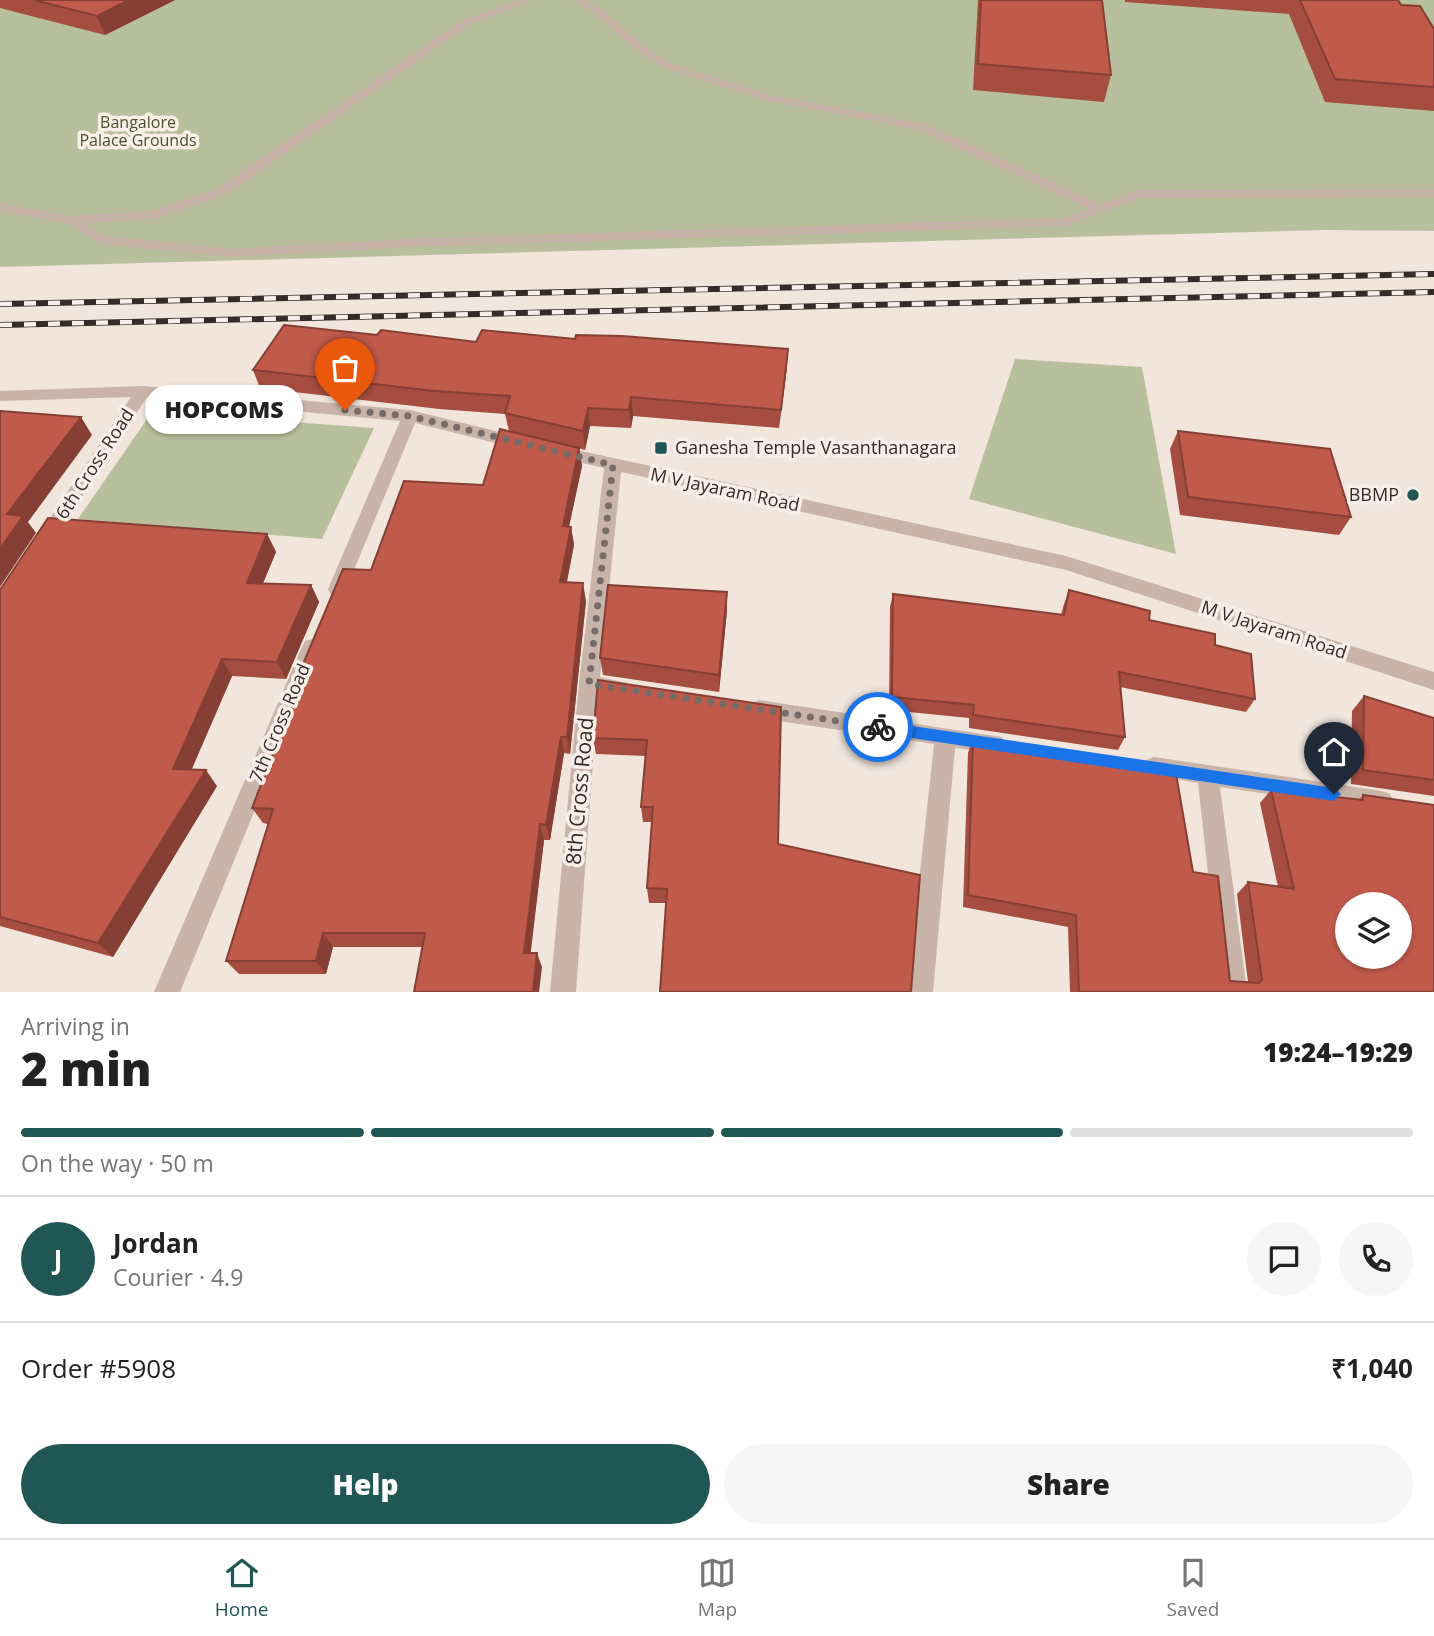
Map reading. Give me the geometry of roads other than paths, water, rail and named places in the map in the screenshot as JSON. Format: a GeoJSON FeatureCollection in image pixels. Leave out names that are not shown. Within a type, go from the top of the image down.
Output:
{"type":"FeatureCollection","features":[{"type":"Feature","properties":{"kind":"street"},"geometry":{"type":"LineString","coordinates":[[0,207],[71,220],[154,215],[221,192],[468,22],[529,0]]}},
{"type":"Feature","properties":{"kind":"street"},"geometry":{"type":"LineString","coordinates":[[579,0],[600,13],[640,48],[668,66],[764,97],[922,127],[1100,209]]}},
{"type":"Feature","properties":{"kind":"street"},"geometry":{"type":"LineString","coordinates":[[71,220],[102,240],[232,253],[407,243],[882,230],[1066,222],[1138,194],[1434,193]]}},
{"type":"Feature","properties":{"kind":"street","name":"M V Jayaram Road"},"geometry":{"type":"LineString","coordinates":[[0,396],[143,391],[410,416],[613,465],[1066,564],[1434,681]]}},
{"type":"Feature","properties":{"kind":"street","name":"6th Cross Road"},"geometry":{"type":"LineString","coordinates":[[38,551],[143,391]]}},
{"type":"Feature","properties":{"kind":"street"},"geometry":{"type":"LineString","coordinates":[[329,608],[410,416]]}},
{"type":"Feature","properties":{"kind":"street","name":"8th Cross Road"},"geometry":{"type":"LineString","coordinates":[[563,992],[589,684],[613,465]]}},
{"type":"Feature","properties":{"kind":"street","name":"7th Cross Road"},"geometry":{"type":"LineString","coordinates":[[167,992],[318,634]]}},
{"type":"Feature","properties":{"kind":"street"},"geometry":{"type":"LineString","coordinates":[[589,684],[643,692]]}},
{"type":"Feature","properties":{"kind":"street"},"geometry":{"type":"LineString","coordinates":[[739,706],[1014,747]]}},
{"type":"Feature","properties":{"kind":"street"},"geometry":{"type":"LineString","coordinates":[[920,992],[945,737]]}},
{"type":"Feature","properties":{"kind":"street"},"geometry":{"type":"LineString","coordinates":[[1131,764],[1408,805]]}},
{"type":"Feature","properties":{"kind":"street"},"geometry":{"type":"LineString","coordinates":[[1208,776],[1234,992]]}},
{"type":"Feature","properties":{"kind":"railway"},"geometry":{"type":"LineString","coordinates":[[0,304],[1434,274]]}},
{"type":"Feature","properties":{"kind":"railway"},"geometry":{"type":"LineString","coordinates":[[0,325],[1434,292]]}},
{"type":"Feature","properties":{"kind":"place","name":"HOPCOMS"},"geometry":{"type":"Point","coordinates":[345,410]}},
{"type":"Feature","properties":{"kind":"place","name":"Ganesha Temple Vasanthanagara"},"geometry":{"type":"Point","coordinates":[661,448]}},
{"type":"Feature","properties":{"kind":"place","name":"BBMP"},"geometry":{"type":"Point","coordinates":[1413,495]}},
{"type":"Feature","properties":{"kind":"park label","name":"Bangalore Palace Grounds"},"geometry":{"type":"Point","coordinates":[138,131]}}]}
